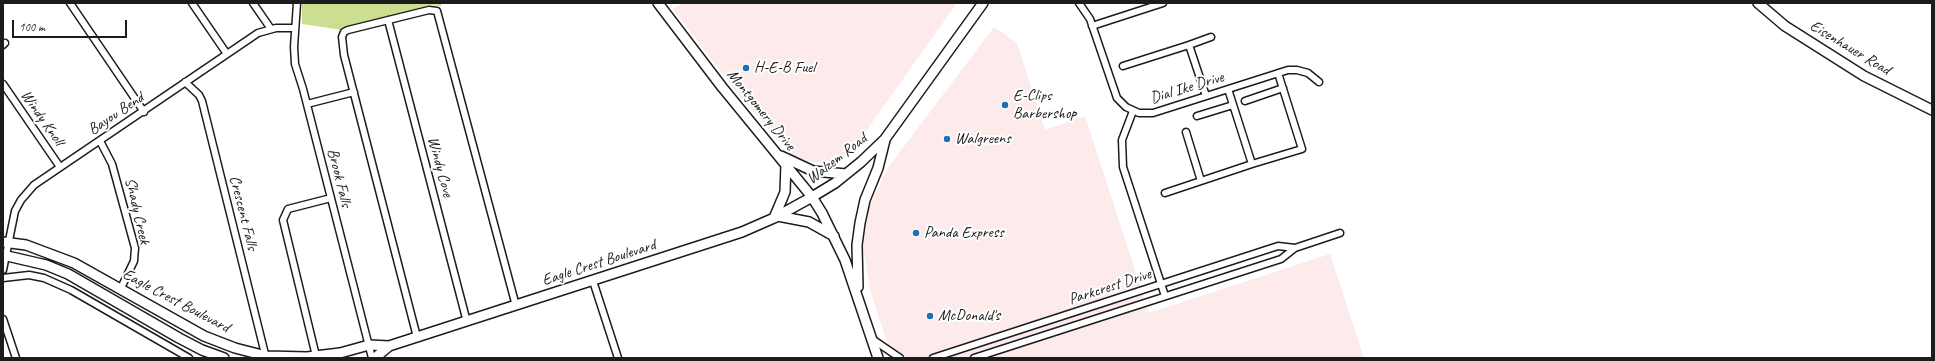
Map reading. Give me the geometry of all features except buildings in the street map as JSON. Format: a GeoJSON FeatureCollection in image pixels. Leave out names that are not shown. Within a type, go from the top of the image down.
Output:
{"type":"FeatureCollection","features":[{"type":"Feature","properties":{"kind":"main road","name":"Montgomery Drive"},"geometry":{"type":"LineString","coordinates":[[658,3],[722,86],[812,197]]}},
{"type":"Feature","properties":{"kind":"main road","name":"Walzem Road"},"geometry":{"type":"LineString","coordinates":[[878,358],[858,296],[834,236],[812,197],[846,174],[885,139],[983,3]]}},
{"type":"Feature","properties":{"kind":"main road","name":"Eisenhauer Road"},"geometry":{"type":"LineString","coordinates":[[1758,3],[1785,26],[1864,76],[1932,110]]}},
{"type":"Feature","properties":{"kind":"main road"},"geometry":{"type":"LineString","coordinates":[[858,296],[857,245],[860,224],[865,200],[878,168],[885,139]]}},
{"type":"Feature","properties":{"kind":"main road"},"geometry":{"type":"LineString","coordinates":[[778,155],[813,171],[846,174]]}},
{"type":"Feature","properties":{"kind":"main road"},"geometry":{"type":"LineString","coordinates":[[786,164],[785,192],[776,217],[809,222],[834,236]]}},
{"type":"Feature","properties":{"kind":"main road","name":"Eagle Crest Boulevard"},"geometry":{"type":"LineString","coordinates":[[5,242],[26,246],[58,256],[74,263],[121,288],[204,336],[235,348],[266,357],[316,356],[340,353],[369,345],[389,346],[467,322],[742,232],[776,217],[812,197]]}},
{"type":"Feature","properties":{"kind":"main road","name":"Eagle Crest Boulevard"},"geometry":{"type":"LineString","coordinates":[[4,255],[46,265],[68,274],[179,338],[202,350],[224,358]]}},
{"type":"Feature","properties":{"kind":"main road","name":"Eagle Crest Boulevard"},"geometry":{"type":"LineString","coordinates":[[374,358],[389,346]]}},
{"type":"Feature","properties":{"kind":"street"},"geometry":{"type":"LineString","coordinates":[[70,3],[144,112]]}},
{"type":"Feature","properties":{"kind":"street"},"geometry":{"type":"LineString","coordinates":[[192,3],[227,54]]}},
{"type":"Feature","properties":{"kind":"street"},"geometry":{"type":"LineString","coordinates":[[253,3],[271,29]]}},
{"type":"Feature","properties":{"kind":"street","name":"Brook Falls"},"geometry":{"type":"LineString","coordinates":[[297,3],[295,64],[307,104],[369,345],[374,358]]}},
{"type":"Feature","properties":{"kind":"street","name":"Dial Ike Drive"},"geometry":{"type":"LineString","coordinates":[[1079,3],[1090,19],[1116,98],[1126,108],[1139,113],[1153,113],[1278,73],[1297,70],[1308,73],[1319,82]]}},
{"type":"Feature","properties":{"kind":"street"},"geometry":{"type":"LineString","coordinates":[[1092,26],[1146,6],[1163,3]]}},
{"type":"Feature","properties":{"kind":"street"},"geometry":{"type":"LineString","coordinates":[[417,337],[344,55],[342,37],[344,32],[429,10],[437,11],[440,16],[516,306]]}},
{"type":"Feature","properties":{"kind":"street","name":"Windy Cove"},"geometry":{"type":"LineString","coordinates":[[388,20],[467,322]]}},
{"type":"Feature","properties":{"kind":"street","name":"Bayou Bend"},"geometry":{"type":"LineString","coordinates":[[3,270],[5,242],[15,211],[21,200],[34,185],[144,112],[185,82],[258,33],[271,29],[295,28]]}},
{"type":"Feature","properties":{"kind":"street"},"geometry":{"type":"LineString","coordinates":[[1123,66],[1211,37]]}},
{"type":"Feature","properties":{"kind":"street"},"geometry":{"type":"LineString","coordinates":[[1189,45],[1206,96]]}},
{"type":"Feature","properties":{"kind":"street"},"geometry":{"type":"LineString","coordinates":[[1165,193],[1302,149],[1278,73]]}},
{"type":"Feature","properties":{"kind":"street","name":"Crescent Falls"},"geometry":{"type":"LineString","coordinates":[[185,82],[199,95],[202,101],[266,357]]}},
{"type":"Feature","properties":{"kind":"street","name":"Windy Knoll"},"geometry":{"type":"LineString","coordinates":[[3,84],[60,167]]}},
{"type":"Feature","properties":{"kind":"street"},"geometry":{"type":"LineString","coordinates":[[1245,101],[1283,88]]}},
{"type":"Feature","properties":{"kind":"street"},"geometry":{"type":"LineString","coordinates":[[1228,89],[1252,164]]}},
{"type":"Feature","properties":{"kind":"street"},"geometry":{"type":"LineString","coordinates":[[307,104],[354,92]]}},
{"type":"Feature","properties":{"kind":"street"},"geometry":{"type":"LineString","coordinates":[[1197,116],[1233,105]]}},
{"type":"Feature","properties":{"kind":"street"},"geometry":{"type":"LineString","coordinates":[[1133,111],[1122,140],[1123,167],[1165,296]]}},
{"type":"Feature","properties":{"kind":"street"},"geometry":{"type":"LineString","coordinates":[[1186,132],[1202,181]]}},
{"type":"Feature","properties":{"kind":"street","name":"Shady Creek"},"geometry":{"type":"LineString","coordinates":[[100,141],[112,164],[135,248],[134,261],[121,288]]}},
{"type":"Feature","properties":{"kind":"street"},"geometry":{"type":"LineString","coordinates":[[316,356],[284,220],[288,209],[331,198]]}},
{"type":"Feature","properties":{"kind":"street","name":"Parkcrest Drive"},"geometry":{"type":"LineString","coordinates":[[974,358],[1281,258],[1295,248],[1340,234]]}},
{"type":"Feature","properties":{"kind":"street"},"geometry":{"type":"LineString","coordinates":[[1278,246],[1281,258]]}},
{"type":"Feature","properties":{"kind":"street","name":"Parkcrest Drive"},"geometry":{"type":"LineString","coordinates":[[933,358],[1278,246],[1295,248]]}},
{"type":"Feature","properties":{"kind":"street"},"geometry":{"type":"LineString","coordinates":[[3,278],[29,275],[44,278],[71,290],[189,358]]}},
{"type":"Feature","properties":{"kind":"street"},"geometry":{"type":"LineString","coordinates":[[594,281],[618,358]]}},
{"type":"Feature","properties":{"kind":"street"},"geometry":{"type":"LineString","coordinates":[[3,318],[16,358]]}},
{"type":"Feature","properties":{"kind":"street"},"geometry":{"type":"LineString","coordinates":[[872,339],[900,358]]}},
{"type":"Feature","properties":{"kind":"shaded area"},"geometry":{"type":"Polygon","coordinates":[[[682,3],[957,3],[859,141],[842,158],[829,164],[807,161],[792,156],[738,94],[673,9],[682,3]]]}},
{"type":"Feature","properties":{"kind":"shaded area"},"geometry":{"type":"Polygon","coordinates":[[[994,27],[1017,43],[1045,130],[1085,116],[1149,313],[1330,254],[1364,358],[892,358],[871,293],[863,247],[869,208],[887,169],[994,27]]]}},
{"type":"Feature","properties":{"kind":"green space"},"geometry":{"type":"Polygon","coordinates":[[[302,3],[441,3],[441,6],[430,5],[348,27],[342,30],[302,24],[302,3]]]}},
{"type":"Feature","properties":{"kind":"place","name":"H-E-B Fuel"},"geometry":{"type":"Point","coordinates":[746,68]}},
{"type":"Feature","properties":{"kind":"place","name":"E-Clips Barbershop"},"geometry":{"type":"Point","coordinates":[1005,105]}},
{"type":"Feature","properties":{"kind":"place","name":"Walgreens"},"geometry":{"type":"Point","coordinates":[947,139]}},
{"type":"Feature","properties":{"kind":"place","name":"Panda Express"},"geometry":{"type":"Point","coordinates":[916,233]}},
{"type":"Feature","properties":{"kind":"place","name":"McDonald's"},"geometry":{"type":"Point","coordinates":[930,316]}}]}
